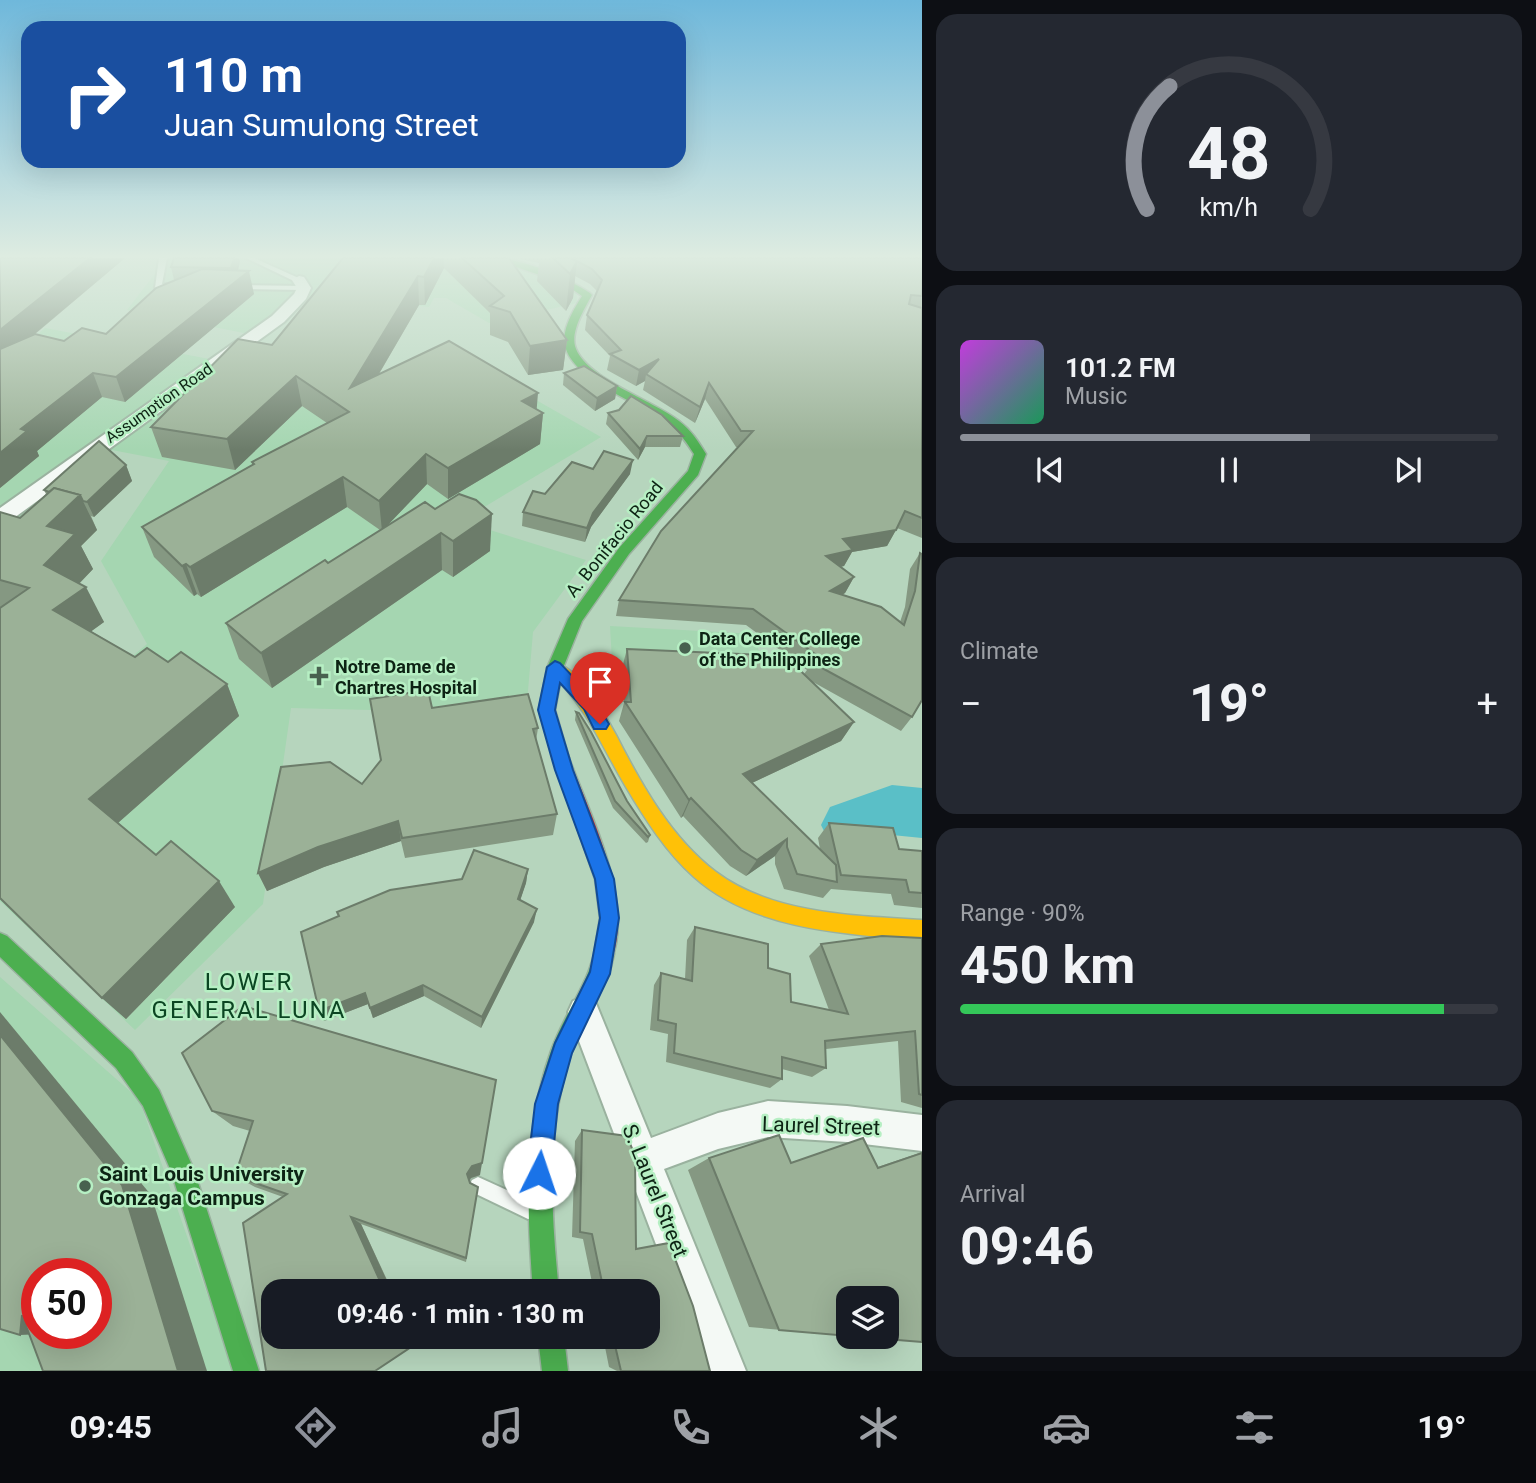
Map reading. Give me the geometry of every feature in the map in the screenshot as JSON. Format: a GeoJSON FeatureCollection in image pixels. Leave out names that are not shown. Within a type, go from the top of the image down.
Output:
{"type":"FeatureCollection","features":[{"type":"Feature","properties":{"kind":"main road","name":"A. Bonifacio Road"},"geometry":{"type":"LineString","coordinates":[[545,1279],[538,1215],[540,1152],[546,1104],[562,1051],[584,1012],[600,974],[610,918],[604,879],[564,770],[547,710],[555,667],[575,620],[624,551],[694,472],[700,458],[700,449],[681,428],[585,368],[573,357],[569,335],[575,322]]}},
{"type":"Feature","properties":{"kind":"main road"},"geometry":{"type":"LineString","coordinates":[[555,667],[590,705],[650,808],[711,880],[742,899],[754,902],[860,924],[922,930]]}},
{"type":"Feature","properties":{"kind":"main road"},"geometry":{"type":"LineString","coordinates":[[0,943],[124,1060],[151,1098],[182,1170],[246,1371]]}},
{"type":"Feature","properties":{"kind":"main road"},"geometry":{"type":"LineString","coordinates":[[552,1349],[555,1371]]}},
{"type":"Feature","properties":{"kind":"street","name":"Assumption Road"},"geometry":{"type":"LineString","coordinates":[[0,518],[273,322]]}},
{"type":"Feature","properties":{"kind":"street","name":"S. Laurel Street"},"geometry":{"type":"LineString","coordinates":[[584,1012],[725,1371]]}},
{"type":"Feature","properties":{"kind":"street","name":"Laurel Street"},"geometry":{"type":"LineString","coordinates":[[642,1159],[718,1131],[768,1119],[847,1124],[922,1133]]}},
{"type":"Feature","properties":{"kind":"lane"},"geometry":{"type":"LineString","coordinates":[[478,1186],[538,1215]]}},
{"type":"Feature","properties":{"kind":"shaded area","name":"Notre Dame de Chartres Hospital"},"geometry":{"type":"Polygon","coordinates":[[[188,322],[263,322],[249,334],[188,322]]]}},
{"type":"Feature","properties":{"kind":"shaded area","name":"Notre Dame de Chartres Hospital"},"geometry":{"type":"Polygon","coordinates":[[[296,322],[402,322],[308,409],[457,355],[601,437],[461,521],[586,560],[533,632],[526,714],[291,708],[263,904],[135,1030],[0,901],[0,768],[147,644],[101,561],[169,461],[112,450],[0,543],[0,367],[45,328],[262,369],[296,322]]]}},
{"type":"Feature","properties":{"kind":"shaded area","name":"Data Center College of the Philippines"},"geometry":{"type":"Polygon","coordinates":[[[610,626],[755,634],[763,670],[612,661],[610,626]]]}},
{"type":"Feature","properties":{"kind":"shaded area","name":"Saint Louis University Gonzaga Campus"},"geometry":{"type":"Polygon","coordinates":[[[0,977],[139,1099],[234,1371],[0,1371],[0,977]]]}},
{"type":"Feature","properties":{"kind":"building"},"geometry":{"type":"Polygon","coordinates":[[[0,322],[10,322],[0,330],[0,322]]]}},
{"type":"Feature","properties":{"kind":"building"},"geometry":{"type":"Polygon","coordinates":[[[119,322],[185,322],[116,377],[93,373],[21,429],[27,431],[0,453],[0,349],[35,334],[64,341],[82,328],[106,334],[119,322]]]}},
{"type":"Feature","properties":{"kind":"building"},"geometry":{"type":"Polygon","coordinates":[[[291,322],[390,322],[350,388],[449,341],[538,393],[522,401],[543,413],[448,468],[426,454],[379,501],[343,477],[190,567],[186,564],[182,566],[142,527],[254,464],[252,462],[349,412],[296,376],[227,439],[151,427],[238,339],[272,345],[291,322]]]}},
{"type":"Feature","properties":{"kind":"building"},"geometry":{"type":"Polygon","coordinates":[[[516,322],[554,322],[567,340],[530,346],[516,322]]]}},
{"type":"Feature","properties":{"kind":"building"},"geometry":{"type":"Polygon","coordinates":[[[594,322],[922,322],[922,518],[905,511],[896,530],[843,539],[853,550],[826,556],[854,577],[830,591],[881,607],[904,625],[915,591],[920,553],[922,554],[922,700],[912,717],[811,662],[826,662],[753,609],[619,600],[661,531],[753,431],[741,431],[709,383],[700,407],[646,374],[659,359],[639,370],[610,354],[621,350],[594,322]]]}},
{"type":"Feature","properties":{"kind":"building"},"geometry":{"type":"Polygon","coordinates":[[[584,366],[617,386],[597,398],[564,373],[584,366]]]}},
{"type":"Feature","properties":{"kind":"building"},"geometry":{"type":"Polygon","coordinates":[[[631,396],[662,415],[683,436],[647,436],[640,449],[608,413],[619,410],[631,396]]]}},
{"type":"Feature","properties":{"kind":"building"},"geometry":{"type":"Polygon","coordinates":[[[99,441],[126,465],[87,502],[83,501],[80,495],[54,488],[49,492],[44,490],[99,441]]]}},
{"type":"Feature","properties":{"kind":"building"},"geometry":{"type":"Polygon","coordinates":[[[604,451],[633,460],[593,513],[587,528],[523,512],[533,491],[545,494],[572,462],[593,469],[604,451]]]}},
{"type":"Feature","properties":{"kind":"building"},"geometry":{"type":"Polygon","coordinates":[[[54,488],[80,495],[47,526],[75,534],[44,565],[86,587],[53,610],[135,657],[147,648],[168,662],[181,652],[227,684],[89,799],[156,855],[171,841],[219,881],[102,998],[0,898],[0,608],[29,588],[0,580],[0,512],[20,518],[54,488]]]}},
{"type":"Feature","properties":{"kind":"building"},"geometry":{"type":"Polygon","coordinates":[[[459,494],[476,500],[492,514],[453,541],[441,533],[261,653],[226,623],[325,560],[328,563],[425,502],[435,509],[459,494]]]}},
{"type":"Feature","properties":{"kind":"building"},"geometry":{"type":"Polygon","coordinates":[[[627,649],[785,656],[854,722],[743,774],[836,865],[837,882],[797,874],[787,847],[787,839],[757,860],[741,850],[691,798],[689,800],[625,702],[631,702],[627,649]]]}},
{"type":"Feature","properties":{"kind":"building"},"geometry":{"type":"Polygon","coordinates":[[[428,690],[432,708],[528,694],[538,728],[533,729],[557,814],[402,838],[398,821],[318,847],[258,873],[281,767],[330,762],[362,784],[381,760],[370,699],[428,690]]]}},
{"type":"Feature","properties":{"kind":"building"},"geometry":{"type":"Polygon","coordinates":[[[576,712],[591,732],[627,801],[650,835],[648,837],[615,801],[576,712]]]}},
{"type":"Feature","properties":{"kind":"building"},"geometry":{"type":"Polygon","coordinates":[[[829,823],[893,828],[899,849],[922,851],[922,893],[909,892],[906,880],[841,875],[829,823]]]}},
{"type":"Feature","properties":{"kind":"building"},"geometry":{"type":"Polygon","coordinates":[[[474,850],[528,869],[518,899],[537,909],[482,1017],[423,985],[370,1008],[365,993],[319,1011],[301,932],[339,916],[337,912],[390,890],[462,879],[474,850]]]}},
{"type":"Feature","properties":{"kind":"building"},"geometry":{"type":"Polygon","coordinates":[[[695,927],[768,944],[768,968],[790,974],[791,1002],[848,1014],[821,944],[882,936],[922,938],[922,1095],[919,1094],[915,1031],[825,1041],[826,1068],[782,1057],[782,1079],[674,1053],[676,1024],[658,1020],[661,973],[692,981],[695,927]]]}},
{"type":"Feature","properties":{"kind":"building"},"geometry":{"type":"Polygon","coordinates":[[[243,1006],[496,1080],[482,1163],[472,1166],[467,1174],[470,1183],[478,1187],[466,1258],[351,1217],[379,1279],[261,1279],[261,1339],[243,1223],[287,1194],[235,1176],[253,1121],[212,1111],[182,1053],[243,1006]]]}},
{"type":"Feature","properties":{"kind":"building"},"geometry":{"type":"Polygon","coordinates":[[[0,1035],[122,1185],[178,1371],[43,1371],[35,1349],[112,1349],[112,1258],[21,1258],[20,1335],[0,1329],[0,1035]]]}},
{"type":"Feature","properties":{"kind":"building"},"geometry":{"type":"Polygon","coordinates":[[[582,1130],[627,1136],[635,1156],[636,1249],[669,1243],[693,1306],[710,1371],[621,1371],[616,1349],[660,1349],[660,1279],[601,1279],[592,1234],[580,1232],[582,1130]]]}},
{"type":"Feature","properties":{"kind":"building"},"geometry":{"type":"Polygon","coordinates":[[[779,1135],[791,1163],[863,1138],[878,1168],[922,1153],[922,1342],[899,1340],[899,1286],[836,1286],[836,1335],[779,1330],[709,1158],[779,1135]]]}},
{"type":"Feature","properties":{"kind":"building"},"geometry":{"type":"Polygon","coordinates":[[[263,1349],[408,1349],[375,1371],[266,1371],[263,1349]]]}},
{"type":"Feature","properties":{"kind":"waterway"},"geometry":{"type":"LineString","coordinates":[[850,825],[892,810],[922,813]]}},
{"type":"Feature","properties":{"kind":"traffic: fast"},"geometry":{"type":"LineString","coordinates":[[561,758],[547,710],[555,668],[575,619],[624,551],[694,472],[700,454],[690,437],[674,422],[591,372],[577,360],[570,346],[570,334],[574,322]]}},
{"type":"Feature","properties":{"kind":"traffic: fast"},"geometry":{"type":"LineString","coordinates":[[0,943],[124,1060],[151,1098],[182,1170],[246,1371]]}},
{"type":"Feature","properties":{"kind":"traffic: fast"},"geometry":{"type":"LineString","coordinates":[[545,1279],[540,1171],[546,1111],[561,1052],[596,980],[604,954]]}},
{"type":"Feature","properties":{"kind":"traffic: fast"},"geometry":{"type":"LineString","coordinates":[[552,1349],[555,1371]]}},
{"type":"Feature","properties":{"kind":"traffic: slow"},"geometry":{"type":"LineString","coordinates":[[555,668],[591,707],[632,781],[667,835],[712,880],[758,904],[785,912],[841,923],[922,930]]}},
{"type":"Feature","properties":{"kind":"traffic: jam"},"geometry":{"type":"LineString","coordinates":[[561,758],[604,879],[610,918],[604,954]]}},
{"type":"Feature","properties":{"kind":"place","name":"Data Center College of the Philippines"},"geometry":{"type":"Point","coordinates":[685,648]}},
{"type":"Feature","properties":{"kind":"place","name":"Notre Dame de Chartres Hospital"},"geometry":{"type":"Point","coordinates":[319,676]}},
{"type":"Feature","properties":{"kind":"place","name":"Saint Louis University Gonzaga Campus"},"geometry":{"type":"Point","coordinates":[85,1186]}},
{"type":"Feature","properties":{"kind":"district","name":"LOWER GENERAL LUNA"},"geometry":{"type":"Point","coordinates":[249,996]}},
{"type":"Feature","properties":{"kind":"route"},"geometry":{"type":"LineString","coordinates":[[539,1173],[546,1104],[562,1051],[584,1012],[600,974],[610,918],[604,879],[564,770],[547,710],[555,667],[590,705],[600,724]]}}]}
